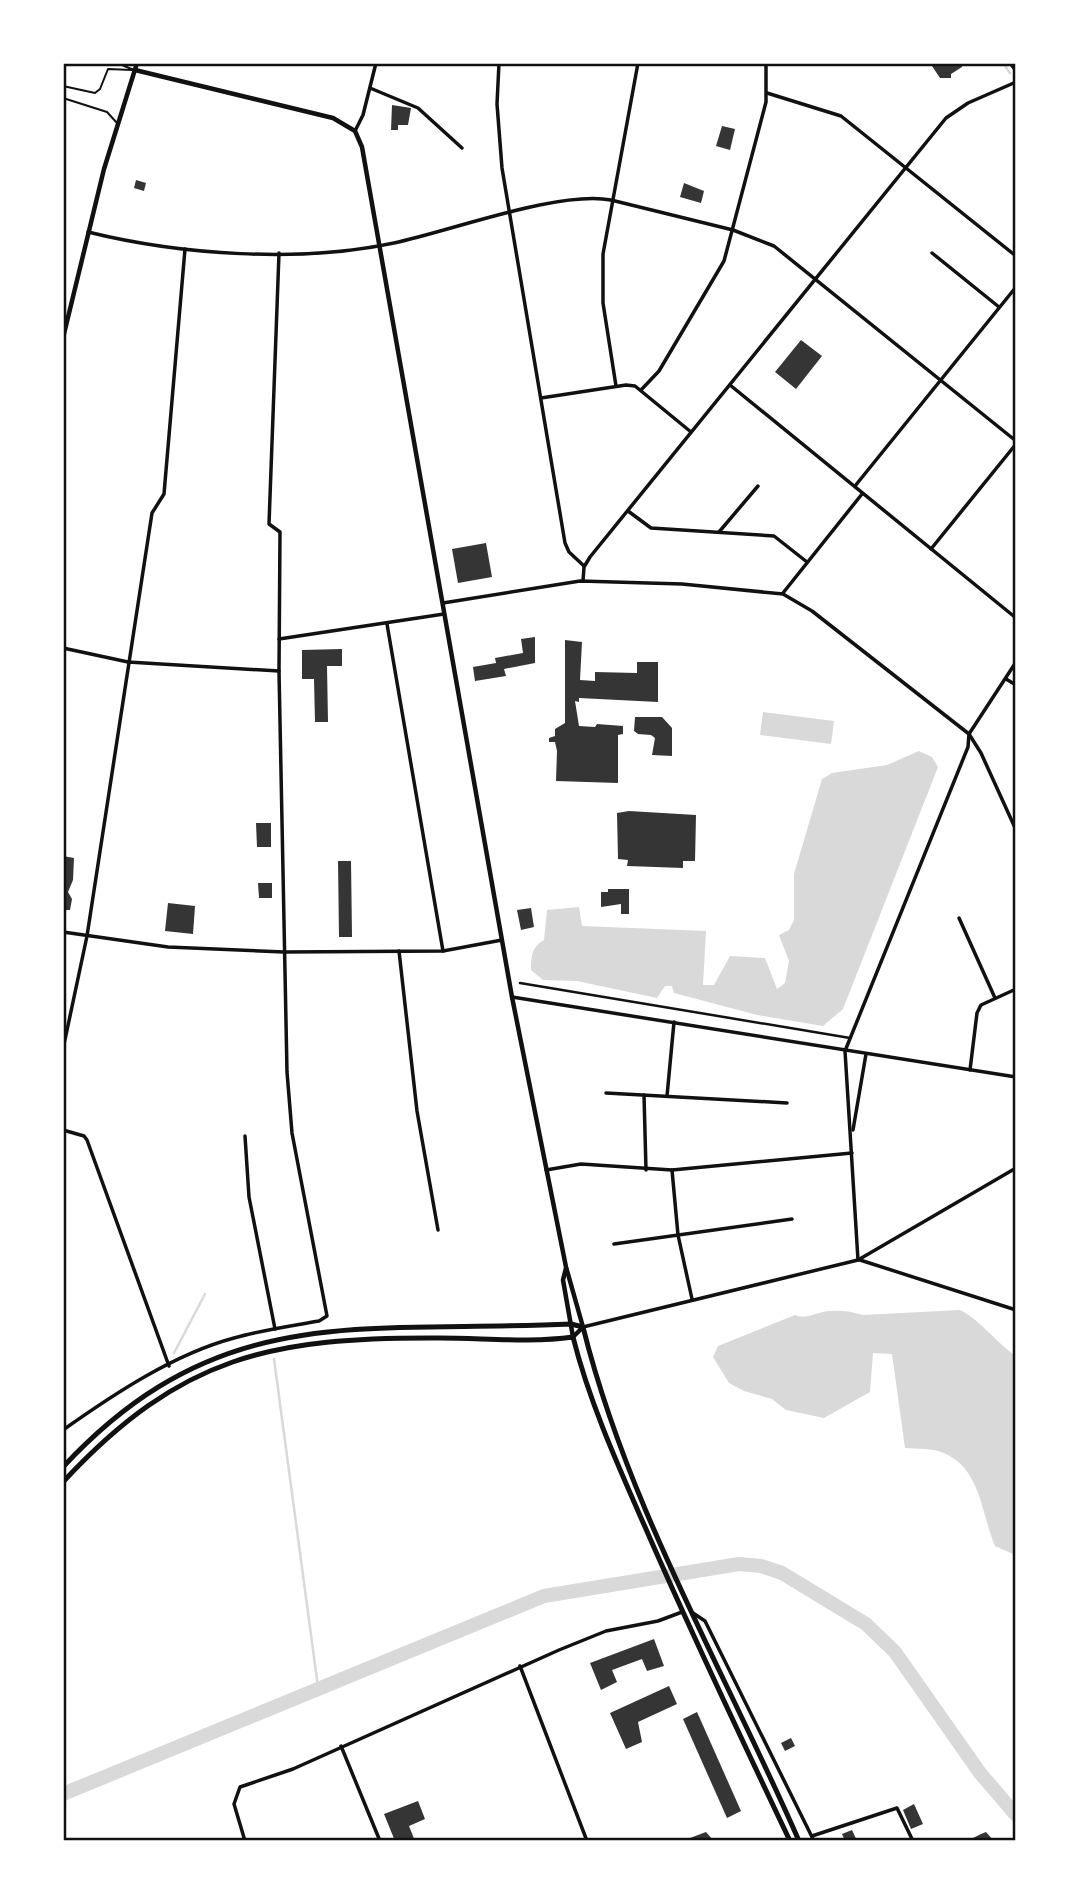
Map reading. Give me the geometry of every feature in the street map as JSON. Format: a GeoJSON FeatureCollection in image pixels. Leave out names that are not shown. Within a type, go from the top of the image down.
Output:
{"type":"FeatureCollection","features":[{"type":"Feature","properties":{"kind":"main road"},"geometry":{"type":"LineString","coordinates":[[63,1467],[102,1428],[146,1394],[197,1364],[242,1347],[310,1332],[343,1329],[571,1324],[583,1327],[624,1454],[667,1559],[760,1751],[799,1841]]}},
{"type":"Feature","properties":{"kind":"main road"},"geometry":{"type":"LineString","coordinates":[[63,1482],[108,1437],[151,1403],[201,1374],[245,1357],[293,1345],[345,1339],[573,1337],[605,1431],[659,1560],[790,1841]]}},
{"type":"Feature","properties":{"kind":"street"},"geometry":{"type":"LineString","coordinates":[[63,338],[88,232],[137,63]]}},
{"type":"Feature","properties":{"kind":"street"},"geometry":{"type":"LineString","coordinates":[[355,131],[376,63]]}},
{"type":"Feature","properties":{"kind":"street"},"geometry":{"type":"LineString","coordinates":[[499,63],[498,127],[509,214],[565,542],[569,552],[585,566]]}},
{"type":"Feature","properties":{"kind":"street"},"geometry":{"type":"LineString","coordinates":[[616,386],[602,288],[603,254],[638,63]]}},
{"type":"Feature","properties":{"kind":"street"},"geometry":{"type":"LineString","coordinates":[[641,390],[659,371],[724,261],[767,93],[766,63]]}},
{"type":"Feature","properties":{"kind":"street"},"geometry":{"type":"LineString","coordinates":[[1010,63],[1016,71]]}},
{"type":"Feature","properties":{"kind":"street"},"geometry":{"type":"LineString","coordinates":[[135,70],[333,118],[355,131],[362,147],[512,997],[566,1267],[583,1327]]}},
{"type":"Feature","properties":{"kind":"street"},"geometry":{"type":"LineString","coordinates":[[583,581],[585,566],[628,510],[946,118],[968,103],[1016,82]]}},
{"type":"Feature","properties":{"kind":"street"},"geometry":{"type":"LineString","coordinates":[[370,88],[418,108],[462,148]]}},
{"type":"Feature","properties":{"kind":"street"},"geometry":{"type":"LineString","coordinates":[[767,93],[841,116],[1016,256]]}},
{"type":"Feature","properties":{"kind":"street"},"geometry":{"type":"LineString","coordinates":[[88,232],[185,249],[306,253],[378,246],[593,197],[733,230],[774,246],[1016,442],[931,549]]}},
{"type":"Feature","properties":{"kind":"street"},"geometry":{"type":"LineString","coordinates":[[63,1049],[87,936],[152,513],[164,494],[185,249]]}},
{"type":"Feature","properties":{"kind":"street"},"geometry":{"type":"LineString","coordinates":[[63,1430],[169,1366],[215,1344],[319,1321],[327,1316],[292,1133],[286,1063],[279,532],[269,524],[279,253]]}},
{"type":"Feature","properties":{"kind":"street"},"geometry":{"type":"LineString","coordinates":[[932,253],[999,307]]}},
{"type":"Feature","properties":{"kind":"street"},"geometry":{"type":"LineString","coordinates":[[854,487],[1016,286]]}},
{"type":"Feature","properties":{"kind":"street"},"geometry":{"type":"LineString","coordinates":[[541,398],[626,385],[641,390],[691,432]]}},
{"type":"Feature","properties":{"kind":"street"},"geometry":{"type":"LineString","coordinates":[[729,385],[1016,618]]}},
{"type":"Feature","properties":{"kind":"street"},"geometry":{"type":"LineString","coordinates":[[719,532],[758,486]]}},
{"type":"Feature","properties":{"kind":"street"},"geometry":{"type":"LineString","coordinates":[[783,594],[862,494]]}},
{"type":"Feature","properties":{"kind":"street"},"geometry":{"type":"LineString","coordinates":[[628,510],[651,528],[774,536],[807,562]]}},
{"type":"Feature","properties":{"kind":"street"},"geometry":{"type":"LineString","coordinates":[[443,603],[583,581],[682,584],[783,594],[812,611],[968,734],[981,753],[1016,830]]}},
{"type":"Feature","properties":{"kind":"street"},"geometry":{"type":"LineString","coordinates":[[279,639],[444,614]]}},
{"type":"Feature","properties":{"kind":"street"},"geometry":{"type":"LineString","coordinates":[[387,624],[443,951]]}},
{"type":"Feature","properties":{"kind":"street"},"geometry":{"type":"LineString","coordinates":[[63,648],[128,662],[279,671]]}},
{"type":"Feature","properties":{"kind":"street"},"geometry":{"type":"LineString","coordinates":[[858,1260],[845,1051],[968,747],[968,734],[1016,662]]}},
{"type":"Feature","properties":{"kind":"street"},"geometry":{"type":"LineString","coordinates":[[1005,678],[1016,685]]}},
{"type":"Feature","properties":{"kind":"street"},"geometry":{"type":"LineString","coordinates":[[959,918],[995,998]]}},
{"type":"Feature","properties":{"kind":"street"},"geometry":{"type":"LineString","coordinates":[[63,932],[168,947],[284,952],[443,951],[502,940]]}},
{"type":"Feature","properties":{"kind":"street"},"geometry":{"type":"LineString","coordinates":[[398,951],[417,1111],[438,1230]]}},
{"type":"Feature","properties":{"kind":"street"},"geometry":{"type":"LineString","coordinates":[[520,983],[850,1038]]}},
{"type":"Feature","properties":{"kind":"street"},"geometry":{"type":"LineString","coordinates":[[970,1070],[977,1013],[981,1005],[1016,989]]}},
{"type":"Feature","properties":{"kind":"street"},"geometry":{"type":"LineString","coordinates":[[512,997],[1016,1077]]}},
{"type":"Feature","properties":{"kind":"street"},"geometry":{"type":"LineString","coordinates":[[667,1096],[674,1022]]}},
{"type":"Feature","properties":{"kind":"street"},"geometry":{"type":"LineString","coordinates":[[852,1139],[866,1054]]}},
{"type":"Feature","properties":{"kind":"street"},"geometry":{"type":"LineString","coordinates":[[606,1093],[787,1103]]}},
{"type":"Feature","properties":{"kind":"street"},"geometry":{"type":"LineString","coordinates":[[644,1095],[646,1170]]}},
{"type":"Feature","properties":{"kind":"street"},"geometry":{"type":"LineString","coordinates":[[63,1130],[84,1136],[87,1140],[169,1366]]}},
{"type":"Feature","properties":{"kind":"street"},"geometry":{"type":"LineString","coordinates":[[245,1136],[248,1198],[275,1329]]}},
{"type":"Feature","properties":{"kind":"street"},"geometry":{"type":"LineString","coordinates":[[546,1170],[581,1164],[672,1170],[852,1153]]}},
{"type":"Feature","properties":{"kind":"street"},"geometry":{"type":"LineString","coordinates":[[573,1337],[583,1327],[858,1260],[1016,1168]]}},
{"type":"Feature","properties":{"kind":"street"},"geometry":{"type":"LineString","coordinates":[[672,1170],[678,1235],[692,1299]]}},
{"type":"Feature","properties":{"kind":"street"},"geometry":{"type":"LineString","coordinates":[[614,1244],[792,1219]]}},
{"type":"Feature","properties":{"kind":"street"},"geometry":{"type":"LineString","coordinates":[[858,1260],[1016,1310]]}},
{"type":"Feature","properties":{"kind":"street"},"geometry":{"type":"LineString","coordinates":[[566,1267],[564,1280],[573,1337]]}},
{"type":"Feature","properties":{"kind":"street"},"geometry":{"type":"LineString","coordinates":[[245,1841],[233,1800],[237,1790],[245,1785],[293,1769],[520,1665],[606,1631],[654,1622],[682,1612]]}},
{"type":"Feature","properties":{"kind":"street"},"geometry":{"type":"LineString","coordinates":[[691,1612],[705,1621],[813,1839],[897,1808],[913,1841]]}},
{"type":"Feature","properties":{"kind":"street"},"geometry":{"type":"LineString","coordinates":[[520,1665],[587,1841]]}},
{"type":"Feature","properties":{"kind":"street"},"geometry":{"type":"LineString","coordinates":[[341,1746],[380,1841]]}},
{"type":"Feature","properties":{"kind":"lane"},"geometry":{"type":"LineString","coordinates":[[117,63],[135,70]]}},
{"type":"Feature","properties":{"kind":"lane"},"geometry":{"type":"LineString","coordinates":[[63,86],[96,93],[108,69],[135,70]]}},
{"type":"Feature","properties":{"kind":"lane"},"geometry":{"type":"LineString","coordinates":[[63,99],[107,112],[116,119],[117,125]]}},
{"type":"Feature","properties":{"kind":"shaded area"},"geometry":{"type":"Polygon","coordinates":[[[763,712],[834,721],[831,744],[760,735],[763,712]]]}},
{"type":"Feature","properties":{"kind":"shaded area"},"geometry":{"type":"Polygon","coordinates":[[[919,751],[932,757],[938,767],[843,1009],[823,1026],[757,1015],[674,993],[672,986],[665,986],[657,998],[577,981],[543,980],[531,970],[533,952],[544,940],[547,910],[579,907],[582,926],[706,931],[703,985],[714,985],[730,956],[765,958],[777,989],[785,983],[789,961],[779,935],[789,930],[794,920],[794,874],[822,779],[832,773],[887,765],[919,751]]]}},
{"type":"Feature","properties":{"kind":"shaded area"},"geometry":{"type":"Polygon","coordinates":[[[960,1310],[1016,1356],[1016,1552],[1013,1554],[995,1546],[973,1481],[956,1460],[935,1450],[905,1448],[892,1354],[873,1353],[870,1392],[824,1418],[786,1410],[772,1399],[744,1391],[729,1383],[713,1357],[718,1346],[795,1315],[807,1316],[833,1311],[863,1315],[960,1310]]]}},
{"type":"Feature","properties":{"kind":"building"},"geometry":{"type":"Polygon","coordinates":[[[930,63],[962,63],[962,67],[951,74],[951,78],[940,78],[930,63]]]}},
{"type":"Feature","properties":{"kind":"building"},"geometry":{"type":"Polygon","coordinates":[[[392,105],[411,108],[408,125],[398,125],[398,130],[391,130],[392,105]]]}},
{"type":"Feature","properties":{"kind":"building"},"geometry":{"type":"Polygon","coordinates":[[[722,126],[735,129],[730,150],[716,146],[722,126]]]}},
{"type":"Feature","properties":{"kind":"building"},"geometry":{"type":"Polygon","coordinates":[[[136,180],[146,183],[144,191],[134,188],[136,180]]]}},
{"type":"Feature","properties":{"kind":"building"},"geometry":{"type":"Polygon","coordinates":[[[684,183],[704,191],[701,203],[680,197],[684,183]]]}},
{"type":"Feature","properties":{"kind":"building"},"geometry":{"type":"Polygon","coordinates":[[[801,340],[822,356],[796,389],[775,372],[801,340]]]}},
{"type":"Feature","properties":{"kind":"building"},"geometry":{"type":"Polygon","coordinates":[[[486,543],[492,577],[458,583],[452,549],[486,543]]]}},
{"type":"Feature","properties":{"kind":"building"},"geometry":{"type":"Polygon","coordinates":[[[535,637],[535,663],[504,669],[506,676],[475,681],[473,667],[496,663],[495,658],[523,653],[521,639],[535,637]]]}},
{"type":"Feature","properties":{"kind":"building"},"geometry":{"type":"Polygon","coordinates":[[[565,640],[582,642],[580,680],[595,681],[595,672],[637,673],[637,662],[658,662],[658,702],[579,698],[579,702],[575,701],[579,726],[623,726],[623,734],[618,735],[618,783],[556,781],[557,751],[555,742],[549,742],[549,738],[555,736],[555,729],[565,723],[565,640]]]}},
{"type":"Feature","properties":{"kind":"building"},"geometry":{"type":"Polygon","coordinates":[[[342,649],[342,666],[327,666],[328,722],[315,722],[314,679],[302,679],[302,650],[342,649]]]}},
{"type":"Feature","properties":{"kind":"building"},"geometry":{"type":"Polygon","coordinates":[[[635,717],[662,717],[672,728],[672,756],[652,755],[655,738],[634,731],[635,717]]]}},
{"type":"Feature","properties":{"kind":"building"},"geometry":{"type":"Polygon","coordinates":[[[629,811],[696,815],[695,861],[683,861],[683,868],[627,866],[628,860],[618,859],[617,813],[629,811]]]}},
{"type":"Feature","properties":{"kind":"building"},"geometry":{"type":"Polygon","coordinates":[[[256,823],[271,823],[271,847],[257,847],[256,823]]]}},
{"type":"Feature","properties":{"kind":"building"},"geometry":{"type":"Polygon","coordinates":[[[63,856],[74,858],[73,880],[68,892],[72,899],[70,910],[63,910],[63,856]]]}},
{"type":"Feature","properties":{"kind":"building"},"geometry":{"type":"Polygon","coordinates":[[[338,861],[351,861],[352,937],[339,937],[338,861]]]}},
{"type":"Feature","properties":{"kind":"building"},"geometry":{"type":"Polygon","coordinates":[[[258,883],[272,883],[272,898],[259,898],[258,883]]]}},
{"type":"Feature","properties":{"kind":"building"},"geometry":{"type":"Polygon","coordinates":[[[608,889],[629,889],[629,914],[621,914],[621,904],[601,907],[601,892],[608,892],[608,889]]]}},
{"type":"Feature","properties":{"kind":"building"},"geometry":{"type":"Polygon","coordinates":[[[168,903],[195,906],[193,934],[165,931],[168,903]]]}},
{"type":"Feature","properties":{"kind":"building"},"geometry":{"type":"Polygon","coordinates":[[[531,908],[534,927],[521,930],[517,910],[531,908]]]}},
{"type":"Feature","properties":{"kind":"building"},"geometry":{"type":"Polygon","coordinates":[[[654,1639],[664,1666],[647,1671],[642,1659],[612,1670],[617,1682],[601,1690],[590,1663],[654,1639]]]}},
{"type":"Feature","properties":{"kind":"building"},"geometry":{"type":"Polygon","coordinates":[[[669,1686],[677,1704],[638,1722],[642,1742],[626,1749],[610,1713],[669,1686]]]}},
{"type":"Feature","properties":{"kind":"building"},"geometry":{"type":"Polygon","coordinates":[[[697,1712],[741,1811],[727,1818],[683,1719],[697,1712]]]}},
{"type":"Feature","properties":{"kind":"building"},"geometry":{"type":"Polygon","coordinates":[[[791,1738],[795,1746],[785,1751],[781,1743],[791,1738]]]}},
{"type":"Feature","properties":{"kind":"building"},"geometry":{"type":"Polygon","coordinates":[[[418,1801],[425,1819],[409,1826],[415,1841],[395,1841],[384,1814],[418,1801]]]}},
{"type":"Feature","properties":{"kind":"building"},"geometry":{"type":"Polygon","coordinates":[[[914,1804],[923,1824],[911,1829],[903,1810],[914,1804]]]}},
{"type":"Feature","properties":{"kind":"building"},"geometry":{"type":"Polygon","coordinates":[[[852,1830],[857,1841],[845,1841],[842,1834],[852,1830]]]}},
{"type":"Feature","properties":{"kind":"building"},"geometry":{"type":"Polygon","coordinates":[[[706,1832],[713,1840],[691,1841],[690,1838],[706,1832]]]}},
{"type":"Feature","properties":{"kind":"building"},"geometry":{"type":"Polygon","coordinates":[[[986,1832],[994,1841],[967,1841],[981,1834],[986,1832]]]}},
{"type":"Feature","properties":{"kind":"waterway"},"geometry":{"type":"LineString","coordinates":[[1003,63],[1010,73]]}},
{"type":"Feature","properties":{"kind":"waterway"},"geometry":{"type":"LineString","coordinates":[[174,1353],[205,1294]]}},
{"type":"Feature","properties":{"kind":"waterway"},"geometry":{"type":"LineString","coordinates":[[274,1359],[318,1687]]}},
{"type":"Feature","properties":{"kind":"waterway"},"geometry":{"type":"LineString","coordinates":[[63,1794],[544,1596],[739,1564],[761,1566],[782,1573],[866,1624],[895,1652],[980,1773],[1016,1815]]}},
{"type":"Feature","properties":{"kind":"waterway"},"geometry":{"type":"LineString","coordinates":[[1010,1809],[1016,1806]]}}]}
